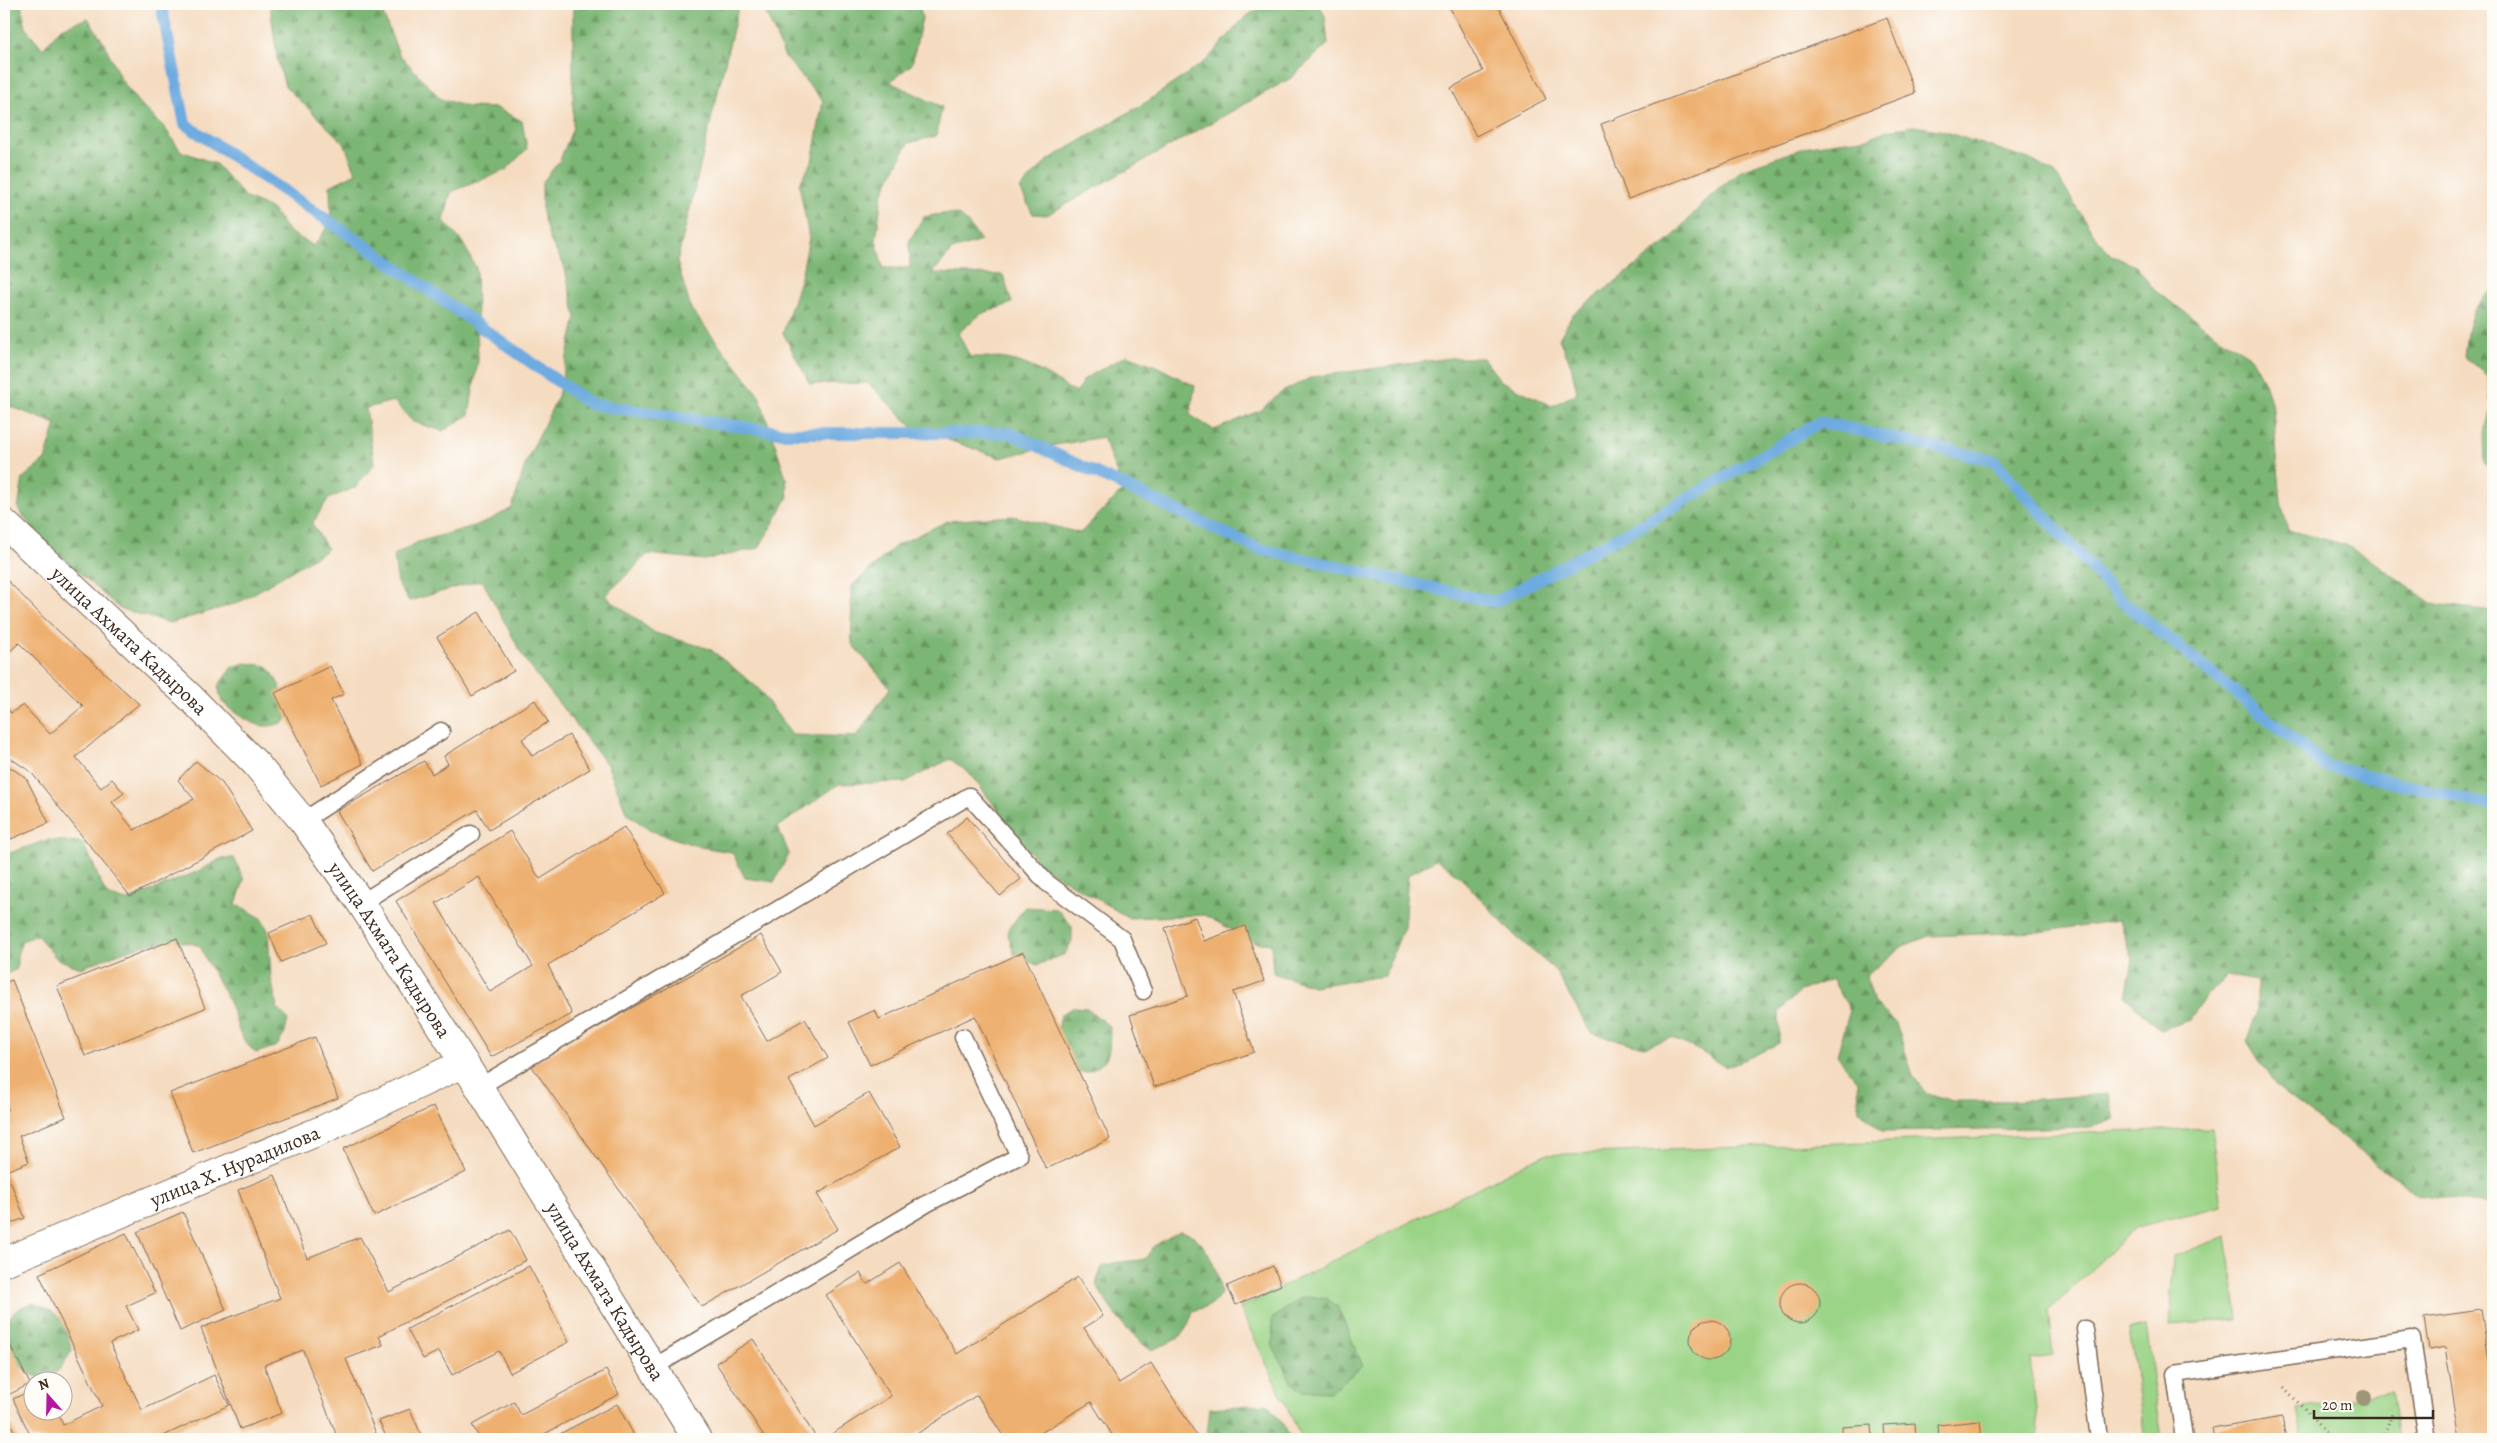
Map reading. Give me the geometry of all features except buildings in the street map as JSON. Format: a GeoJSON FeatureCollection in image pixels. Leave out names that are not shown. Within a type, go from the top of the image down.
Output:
{"type":"FeatureCollection","features":[{"type":"Feature","properties":{"kind":"street","name":"улица Ахмата Кадырова"},"geometry":{"type":"LineString","coordinates":[[4,523],[191,698],[256,764],[303,821],[360,903],[464,1063],[697,1439]]}},
{"type":"Feature","properties":{"kind":"street","name":"улица Х. Нурадилова"},"geometry":{"type":"LineString","coordinates":[[4,1262],[324,1129],[464,1063]]}},
{"type":"Feature","properties":{"kind":"lane"},"geometry":{"type":"LineString","coordinates":[[303,821],[441,731]]}},
{"type":"Feature","properties":{"kind":"lane"},"geometry":{"type":"LineString","coordinates":[[479,1088],[969,796],[1046,882],[1122,938],[1144,991]]}},
{"type":"Feature","properties":{"kind":"lane"},"geometry":{"type":"LineString","coordinates":[[360,903],[471,834]]}},
{"type":"Feature","properties":{"kind":"lane"},"geometry":{"type":"LineString","coordinates":[[654,1367],[928,1203],[1019,1156],[963,1037]]}},
{"type":"Feature","properties":{"kind":"lane"},"geometry":{"type":"LineString","coordinates":[[2085,1329],[2099,1439]]}},
{"type":"Feature","properties":{"kind":"lane"},"geometry":{"type":"LineString","coordinates":[[2184,1439],[2175,1374],[2412,1339],[2427,1439]]}},
{"type":"Feature","properties":{"kind":"path"},"geometry":{"type":"LineString","coordinates":[[2261,1361],[2330,1439]]}},
{"type":"Feature","properties":{"kind":"green space"},"geometry":{"type":"Polygon","coordinates":[[[4,4],[21,4],[26,28],[43,49],[61,28],[88,18],[104,43],[120,78],[137,101],[164,127],[181,151],[216,164],[246,198],[272,209],[289,232],[314,246],[331,222],[330,186],[356,173],[344,143],[285,86],[277,58],[270,4],[379,4],[399,54],[441,99],[467,107],[496,108],[522,121],[527,149],[506,170],[451,192],[444,221],[463,243],[476,268],[478,361],[469,415],[443,431],[413,422],[394,401],[366,408],[374,464],[356,487],[328,499],[312,524],[328,549],[238,603],[170,623],[120,609],[37,535],[18,509],[23,478],[45,460],[56,424],[4,404],[4,4]]]}},
{"type":"Feature","properties":{"kind":"green space"},"geometry":{"type":"Polygon","coordinates":[[[573,4],[739,4],[677,262],[691,309],[759,395],[786,478],[788,497],[759,548],[705,560],[648,554],[605,596],[655,633],[710,649],[757,687],[792,735],[856,737],[890,688],[852,644],[851,587],[897,545],[948,521],[1013,516],[1080,533],[1123,490],[1103,437],[1049,446],[1000,458],[912,427],[868,383],[810,384],[783,333],[801,277],[809,238],[799,184],[812,162],[823,101],[785,57],[762,4],[919,4],[922,18],[912,64],[890,82],[942,107],[936,136],[908,143],[882,194],[876,240],[883,268],[910,268],[909,242],[923,217],[951,214],[957,215],[968,223],[981,241],[952,250],[933,273],[1003,275],[1012,303],[981,314],[958,333],[970,357],[1003,359],[1027,365],[1076,393],[1084,379],[1127,355],[1156,366],[1195,386],[1190,415],[1214,430],[1259,411],[1282,392],[1312,377],[1450,358],[1483,358],[1501,381],[1552,406],[1577,393],[1571,365],[1559,339],[1573,314],[1671,239],[1705,201],[1741,170],[1809,146],[1869,138],[1887,130],[1914,126],[1939,130],[2029,159],[2055,173],[2093,233],[2111,255],[2137,267],[2154,290],[2222,339],[2251,357],[2265,382],[2273,410],[2281,502],[2288,530],[2343,544],[2369,558],[2432,604],[2493,611],[2493,1205],[2416,1194],[2276,1087],[2247,1041],[2257,1011],[2257,981],[2227,976],[2205,997],[2190,1020],[2160,1030],[2126,997],[2133,960],[2119,920],[2039,932],[1929,936],[1903,946],[1866,975],[1874,1003],[1896,1023],[1913,1076],[1925,1092],[1952,1101],[2011,1101],[2109,1094],[2115,1119],[2093,1127],[1882,1131],[1859,1110],[1858,1082],[1837,1055],[1850,1010],[1832,979],[1800,991],[1779,1012],[1779,1043],[1725,1067],[1700,1051],[1672,1038],[1644,1047],[1591,1033],[1555,970],[1514,935],[1460,877],[1436,859],[1408,875],[1404,927],[1384,976],[1313,986],[1273,973],[1271,944],[1255,942],[1204,915],[1129,918],[1041,866],[969,773],[950,759],[905,782],[839,784],[778,827],[789,854],[774,882],[745,878],[732,852],[700,847],[652,831],[627,814],[608,766],[525,660],[482,580],[409,601],[398,585],[394,555],[418,542],[484,523],[512,508],[526,462],[558,396],[576,317],[564,265],[550,240],[542,213],[542,183],[560,160],[573,128],[573,4]]]}},
{"type":"Feature","properties":{"kind":"green space"},"geometry":{"type":"Polygon","coordinates":[[[1267,4],[1319,4],[1325,16],[1328,44],[1291,78],[1047,215],[1033,214],[1020,189],[1048,160],[1148,101],[1207,60],[1245,17],[1267,4]]]}},
{"type":"Feature","properties":{"kind":"green space"},"geometry":{"type":"Polygon","coordinates":[[[2493,290],[2493,472],[2485,464],[2484,435],[2491,407],[2488,377],[2464,356],[2468,327],[2474,311],[2478,304],[2493,290]]]}},
{"type":"Feature","properties":{"kind":"green space"},"geometry":{"type":"Polygon","coordinates":[[[246,663],[267,666],[272,672],[282,692],[286,721],[276,725],[259,725],[244,718],[222,702],[218,686],[232,667],[246,663]]]}},
{"type":"Feature","properties":{"kind":"green space"},"geometry":{"type":"Polygon","coordinates":[[[47,840],[81,842],[107,895],[126,901],[201,870],[220,859],[234,858],[244,880],[236,904],[260,917],[268,930],[271,978],[277,1008],[288,1019],[285,1033],[277,1046],[256,1053],[244,1041],[229,1002],[200,946],[170,942],[155,944],[124,951],[81,968],[57,959],[37,935],[22,941],[17,955],[17,969],[4,975],[4,855],[47,840]]]}},
{"type":"Feature","properties":{"kind":"green space"},"geometry":{"type":"Polygon","coordinates":[[[1025,907],[1057,909],[1072,926],[1072,941],[1065,954],[1037,965],[1014,954],[1007,931],[1025,907]]]}},
{"type":"Feature","properties":{"kind":"green space"},"geometry":{"type":"Polygon","coordinates":[[[1074,1007],[1087,1008],[1110,1027],[1107,1056],[1100,1065],[1084,1073],[1071,1066],[1057,1037],[1061,1014],[1074,1007]]]}},
{"type":"Feature","properties":{"kind":"green space"},"geometry":{"type":"Polygon","coordinates":[[[2211,1128],[2222,1206],[2136,1227],[2048,1311],[2053,1356],[2031,1359],[2039,1439],[1302,1439],[1240,1308],[1543,1155],[2211,1128]]]}},
{"type":"Feature","properties":{"kind":"green space"},"geometry":{"type":"Polygon","coordinates":[[[1180,1231],[1195,1237],[1205,1249],[1216,1271],[1221,1294],[1211,1305],[1193,1311],[1183,1333],[1173,1341],[1151,1350],[1135,1337],[1120,1320],[1096,1284],[1102,1267],[1114,1263],[1145,1259],[1154,1246],[1180,1231]]]}},
{"type":"Feature","properties":{"kind":"green space"},"geometry":{"type":"Polygon","coordinates":[[[2226,1236],[2237,1320],[2169,1325],[2173,1257],[2226,1236]]]}},
{"type":"Feature","properties":{"kind":"green space"},"geometry":{"type":"Polygon","coordinates":[[[1302,1297],[1325,1298],[1337,1306],[1363,1366],[1330,1392],[1301,1391],[1291,1381],[1273,1347],[1272,1319],[1302,1297]]]}},
{"type":"Feature","properties":{"kind":"green space"},"geometry":{"type":"Polygon","coordinates":[[[33,1303],[43,1306],[61,1320],[72,1351],[59,1370],[25,1370],[4,1347],[6,1325],[9,1319],[13,1313],[33,1303]]]}},
{"type":"Feature","properties":{"kind":"green space"},"geometry":{"type":"Polygon","coordinates":[[[2146,1327],[2162,1439],[2145,1439],[2129,1328],[2146,1327]]]}},
{"type":"Feature","properties":{"kind":"green space"},"geometry":{"type":"Polygon","coordinates":[[[2391,1392],[2399,1439],[2303,1439],[2297,1408],[2391,1392]]]}},
{"type":"Feature","properties":{"kind":"green space"},"geometry":{"type":"Polygon","coordinates":[[[1267,1404],[1281,1421],[1291,1439],[1209,1439],[1207,1436],[1210,1408],[1267,1404]]]}},
{"type":"Feature","properties":{"kind":"waterway"},"geometry":{"type":"LineString","coordinates":[[161,4],[185,124],[370,249],[590,404],[784,433],[1010,433],[1259,549],[1495,602],[1645,523],[1820,422],[1993,460],[2121,600],[2326,766],[2493,806]]}}]}
